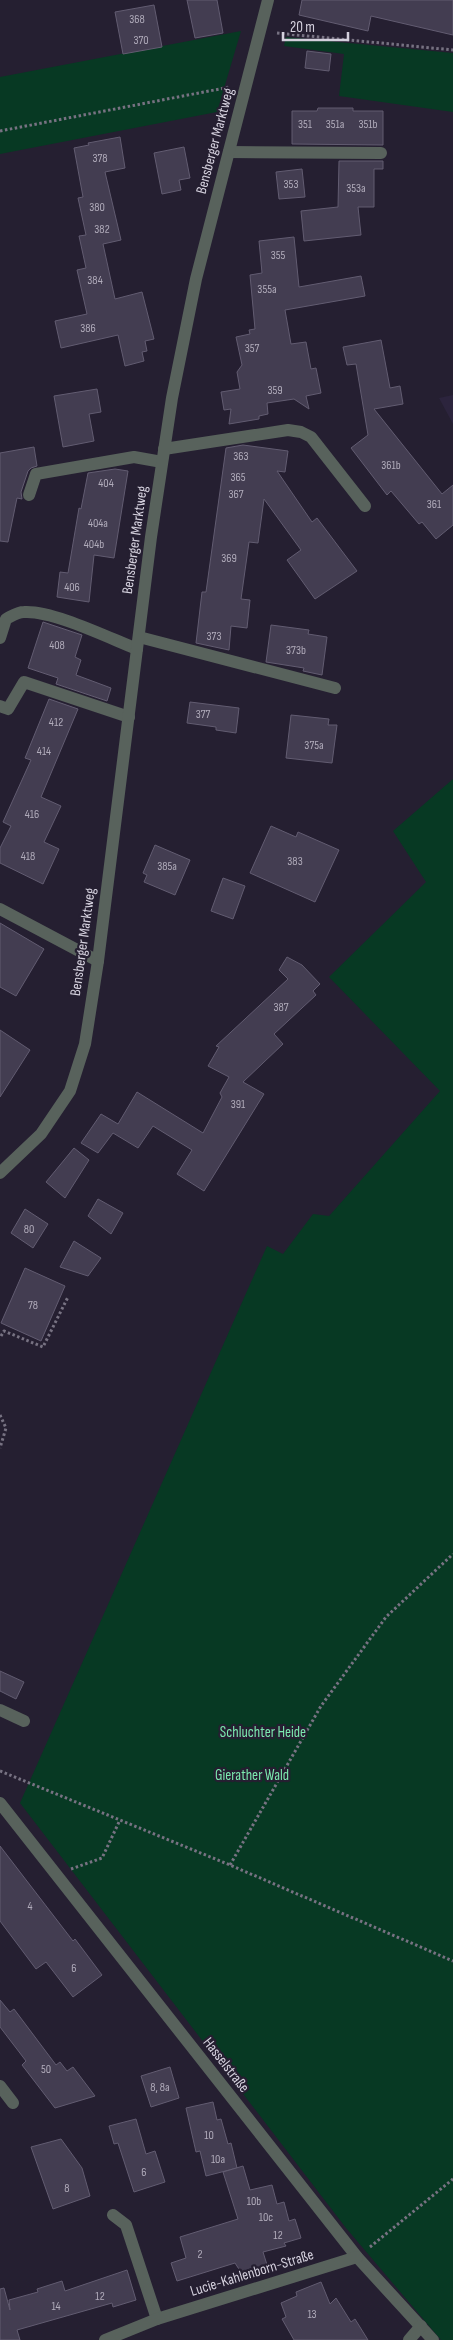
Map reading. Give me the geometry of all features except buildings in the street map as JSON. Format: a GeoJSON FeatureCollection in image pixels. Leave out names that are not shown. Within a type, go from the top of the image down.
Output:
{"type":"FeatureCollection","features":[{"type":"Feature","properties":{"kind":"street","name":"Bensberger Marktweg"},"geometry":{"type":"LineString","coordinates":[[0,1173],[40,1134],[70,1090],[85,1044],[98,961],[138,643],[172,398],[196,279],[268,0]]}},
{"type":"Feature","properties":{"kind":"street"},"geometry":{"type":"LineString","coordinates":[[229,152],[381,153]]}},
{"type":"Feature","properties":{"kind":"street"},"geometry":{"type":"LineString","coordinates":[[164,449],[288,430],[301,432],[311,437],[365,506]]}},
{"type":"Feature","properties":{"kind":"street"},"geometry":{"type":"LineString","coordinates":[[28,495],[36,474],[134,457],[162,462]]}},
{"type":"Feature","properties":{"kind":"street"},"geometry":{"type":"LineString","coordinates":[[0,638],[6,619],[17,613],[29,612],[59,617],[138,643],[335,688]]}},
{"type":"Feature","properties":{"kind":"street"},"geometry":{"type":"LineString","coordinates":[[0,706],[8,709],[24,682],[129,717]]}},
{"type":"Feature","properties":{"kind":"street"},"geometry":{"type":"LineString","coordinates":[[0,909],[98,961]]}},
{"type":"Feature","properties":{"kind":"street"},"geometry":{"type":"LineString","coordinates":[[0,1710],[24,1721]]}},
{"type":"Feature","properties":{"kind":"street","name":"Hasselstraße"},"geometry":{"type":"LineString","coordinates":[[0,1803],[357,2258],[433,2340]]}},
{"type":"Feature","properties":{"kind":"street"},"geometry":{"type":"LineString","coordinates":[[0,2086],[13,2103]]}},
{"type":"Feature","properties":{"kind":"street"},"geometry":{"type":"LineString","coordinates":[[114,2215],[126,2225],[157,2319]]}},
{"type":"Feature","properties":{"kind":"street","name":"Lucie-Kahlenborn-Straße"},"geometry":{"type":"LineString","coordinates":[[105,2340],[157,2319],[357,2258]]}},
{"type":"Feature","properties":{"kind":"street"},"geometry":{"type":"LineString","coordinates":[[408,2340],[421,2326]]}},
{"type":"Feature","properties":{"kind":"path"},"geometry":{"type":"LineString","coordinates":[[260,31],[433,50],[453,50]]}},
{"type":"Feature","properties":{"kind":"path"},"geometry":{"type":"LineString","coordinates":[[0,131],[247,84]]}},
{"type":"Feature","properties":{"kind":"path"},"geometry":{"type":"LineString","coordinates":[[0,1337],[4,1331],[43,1346],[68,1297]]}},
{"type":"Feature","properties":{"kind":"path"},"geometry":{"type":"LineString","coordinates":[[0,1415],[6,1428],[0,1448]]}},
{"type":"Feature","properties":{"kind":"path"},"geometry":{"type":"LineString","coordinates":[[230,1865],[321,1706],[386,1617],[453,1554]]}},
{"type":"Feature","properties":{"kind":"path"},"geometry":{"type":"LineString","coordinates":[[0,1771],[230,1865],[453,1961]]}},
{"type":"Feature","properties":{"kind":"path"},"geometry":{"type":"LineString","coordinates":[[56,1874],[102,1858],[120,1820]]}},
{"type":"Feature","properties":{"kind":"path"},"geometry":{"type":"LineString","coordinates":[[357,2258],[453,2179]]}},
{"type":"Feature","properties":{"kind":"shaded area"},"geometry":{"type":"Polygon","coordinates":[[[453,395],[453,424],[439,398],[453,395]]]}},
{"type":"Feature","properties":{"kind":"green space"},"geometry":{"type":"Polygon","coordinates":[[[241,31],[217,112],[0,154],[0,77],[241,31]]]}},
{"type":"Feature","properties":{"kind":"green space"},"geometry":{"type":"Polygon","coordinates":[[[286,37],[453,53],[453,112],[339,96],[344,54],[284,46],[286,37]]]}},
{"type":"Feature","properties":{"kind":"green space","name":"Schluchter Heide"},"geometry":{"type":"Polygon","coordinates":[[[453,779],[453,2340],[441,2340],[346,2228],[20,1803],[267,1246],[283,1254],[313,1214],[329,1216],[440,1091],[329,977],[426,882],[393,831],[453,779]]]}},
{"type":"Feature","properties":{"kind":"park label","name":"Gierather Wald"},"geometry":{"type":"Point","coordinates":[252,1775]}}]}
